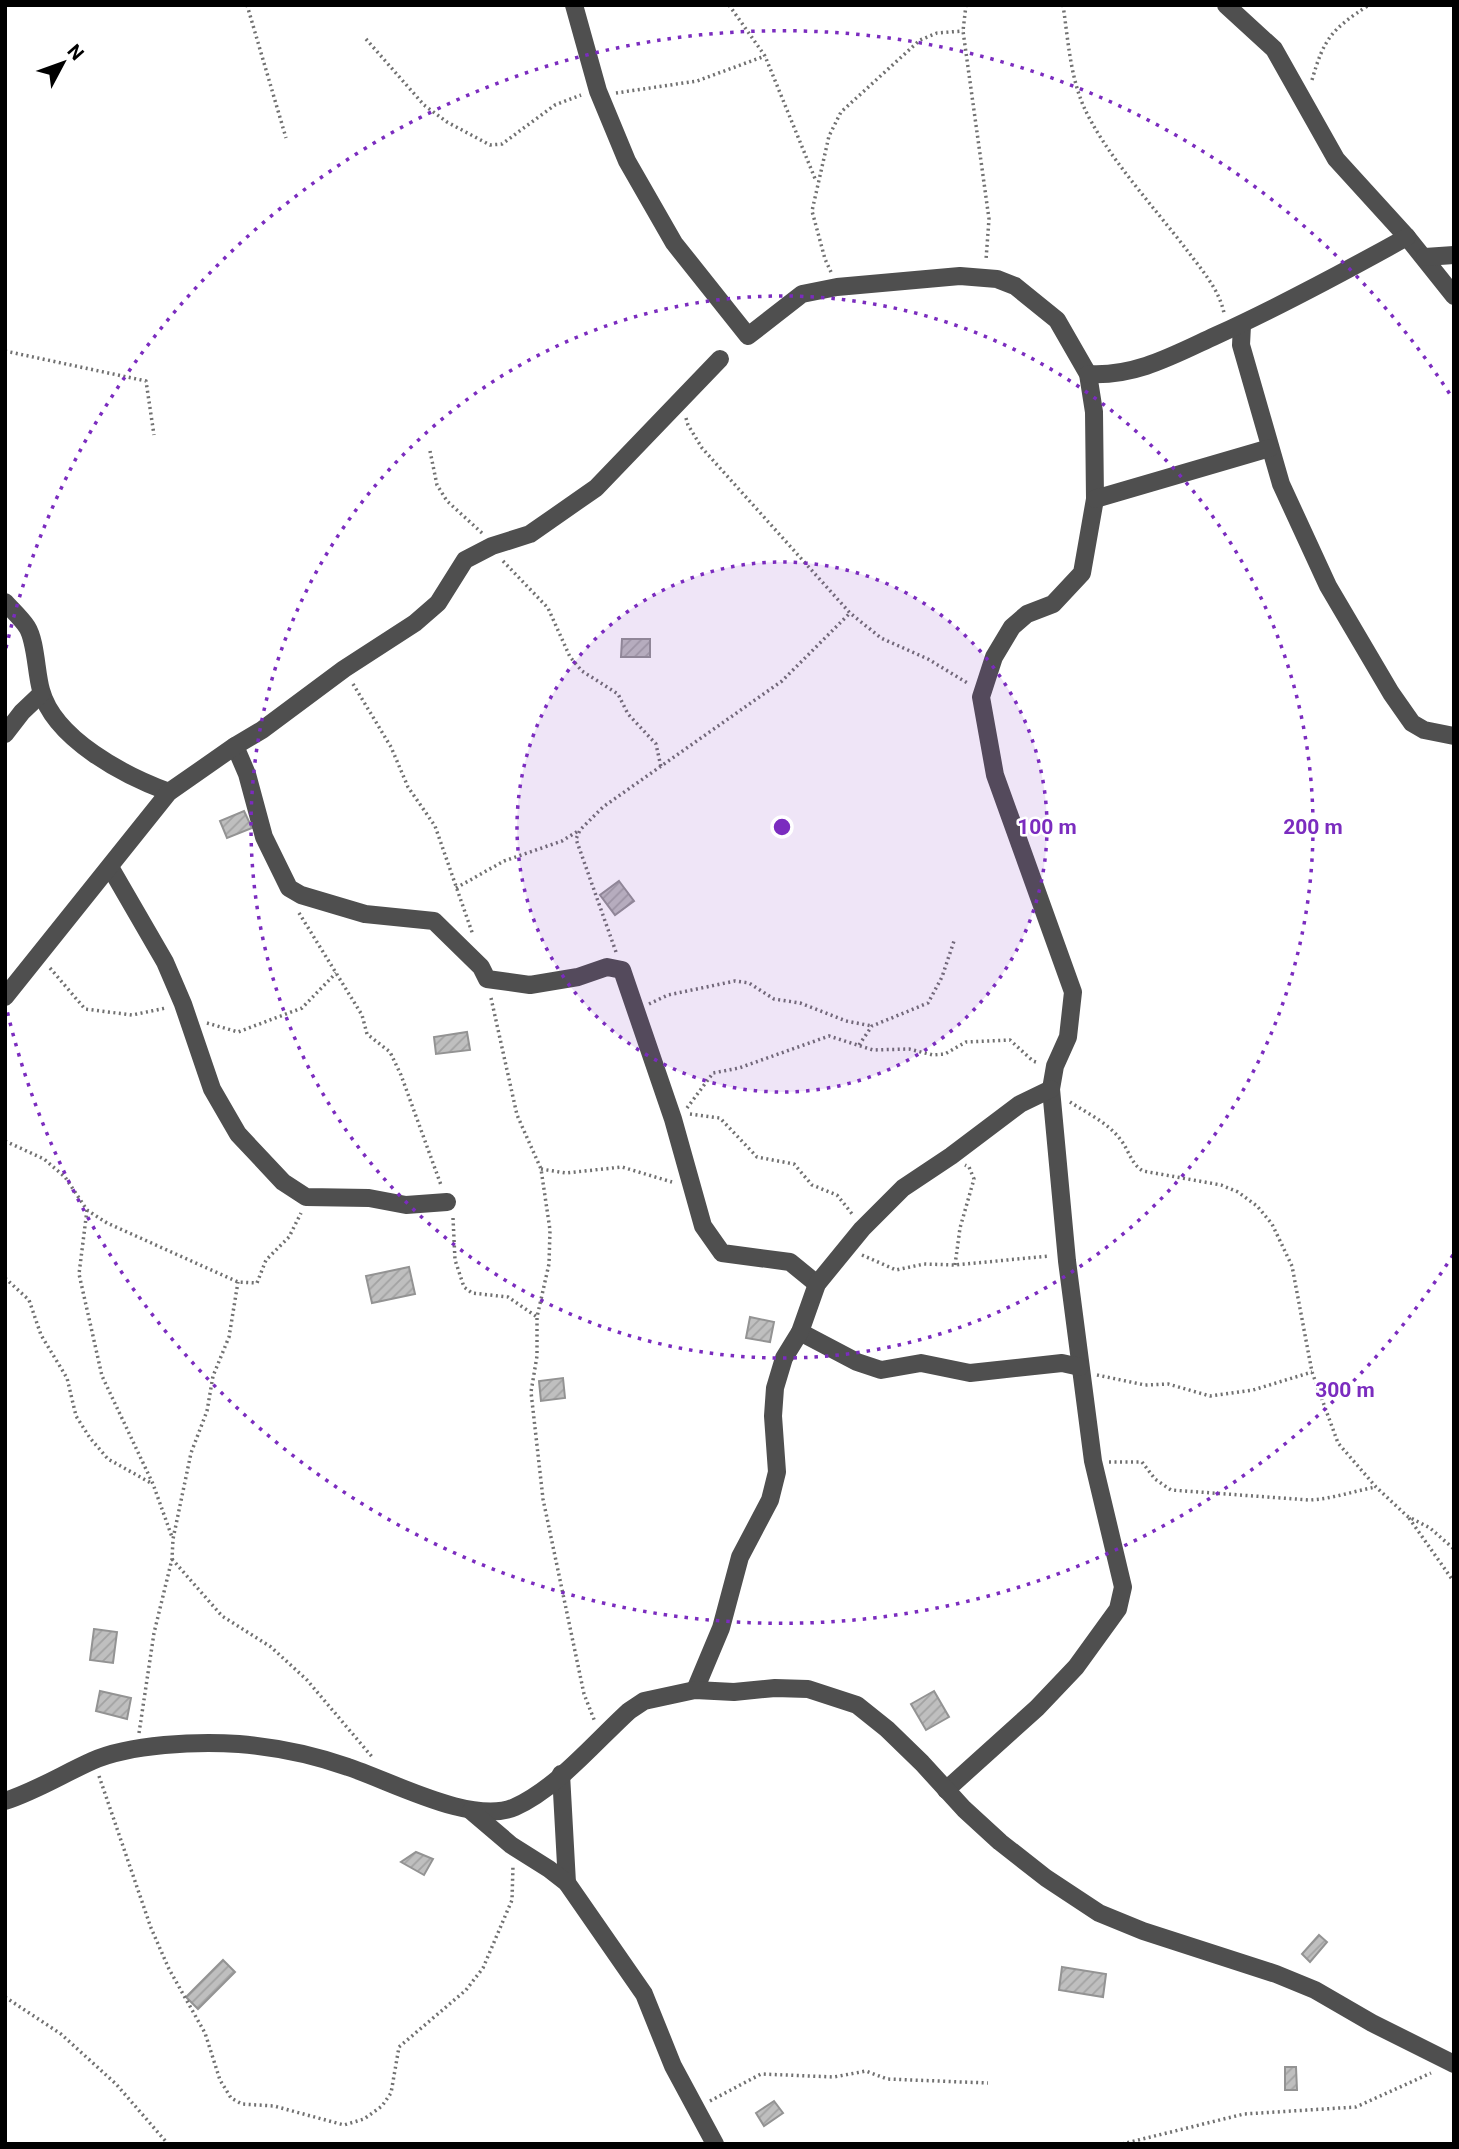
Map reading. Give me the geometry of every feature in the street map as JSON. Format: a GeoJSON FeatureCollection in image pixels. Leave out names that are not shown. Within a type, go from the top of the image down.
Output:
{"type":"FeatureCollection","features":[{"type":"Feature","properties":{"kind":"street"},"geometry":{"type":"LineString","coordinates":[[574,5],[598,91],[627,161],[674,243],[748,336],[802,294],[837,287],[960,276],[997,279],[1015,286],[1057,320],[1088,374],[1094,412],[1095,499],[1082,573],[1053,604],[1027,614],[1012,627],[994,657],[981,697],[996,775],[1073,992],[1068,1037],[1055,1066],[1051,1089],[1067,1261],[1093,1461],[1123,1587],[1118,1609],[1076,1667],[1037,1708],[946,1790]]}},
{"type":"Feature","properties":{"kind":"street"},"geometry":{"type":"LineString","coordinates":[[1226,5],[1274,49],[1336,159],[1407,236],[1454,296]]}},
{"type":"Feature","properties":{"kind":"street"},"geometry":{"type":"LineString","coordinates":[[1088,374],[1110,376],[1155,364],[1235,328],[1407,236]]}},
{"type":"Feature","properties":{"kind":"street"},"geometry":{"type":"LineString","coordinates":[[1425,257],[1454,255]]}},
{"type":"Feature","properties":{"kind":"street"},"geometry":{"type":"LineString","coordinates":[[1235,328],[1281,484],[1328,586],[1391,693],[1412,723],[1424,730],[1454,736]]}},
{"type":"Feature","properties":{"kind":"street"},"geometry":{"type":"LineString","coordinates":[[5,998],[169,792],[262,730],[344,668],[415,623],[438,603],[465,560],[492,546],[530,534],[596,488],[720,359]]}},
{"type":"Feature","properties":{"kind":"street"},"geometry":{"type":"LineString","coordinates":[[1095,499],[1270,447]]}},
{"type":"Feature","properties":{"kind":"street"},"geometry":{"type":"LineString","coordinates":[[5,602],[28,629],[41,694],[56,719],[80,745],[147,784],[169,792]]}},
{"type":"Feature","properties":{"kind":"street"},"geometry":{"type":"LineString","coordinates":[[5,734],[41,694]]}},
{"type":"Feature","properties":{"kind":"street"},"geometry":{"type":"LineString","coordinates":[[235,746],[247,774],[264,836],[289,888],[301,895],[365,914],[434,921],[484,973],[530,985],[578,978],[607,967],[622,970],[637,1009],[703,1226],[722,1253],[790,1262],[817,1284]]}},
{"type":"Feature","properties":{"kind":"street"},"geometry":{"type":"LineString","coordinates":[[110,867],[165,962],[212,1089],[239,1134],[283,1182],[306,1197],[369,1198],[406,1205],[447,1202]]}},
{"type":"Feature","properties":{"kind":"street"},"geometry":{"type":"LineString","coordinates":[[695,1689],[721,1628],[740,1557],[770,1500],[777,1472],[773,1416],[775,1388],[784,1359],[800,1332],[817,1284],[862,1229],[903,1188],[1020,1104],[1051,1089]]}},
{"type":"Feature","properties":{"kind":"street"},"geometry":{"type":"LineString","coordinates":[[800,1332],[856,1362],[881,1370],[921,1363],[970,1373],[1062,1363],[1080,1370]]}},
{"type":"Feature","properties":{"kind":"street"},"geometry":{"type":"LineString","coordinates":[[5,1801],[48,1784],[94,1760],[136,1749],[239,1744],[293,1752],[471,1811],[498,1812],[535,1796],[629,1711],[645,1701],[695,1689],[734,1692],[775,1688],[808,1689],[858,1705],[922,1763],[1000,1842],[1046,1878],[1099,1913],[1143,1931],[1276,1974],[1315,1990],[1452,2064]]}},
{"type":"Feature","properties":{"kind":"street"},"geometry":{"type":"LineString","coordinates":[[561,1774],[566,1883]]}},
{"type":"Feature","properties":{"kind":"street"},"geometry":{"type":"LineString","coordinates":[[471,1811],[511,1845],[566,1883],[644,1994],[673,2066],[715,2144]]}},
{"type":"Feature","properties":{"kind":"path"},"geometry":{"type":"LineString","coordinates":[[247,5],[286,138]]}},
{"type":"Feature","properties":{"kind":"path"},"geometry":{"type":"LineString","coordinates":[[729,5],[765,56],[817,183]]}},
{"type":"Feature","properties":{"kind":"path"},"geometry":{"type":"LineString","coordinates":[[965,5],[963,31],[989,219],[985,279]]}},
{"type":"Feature","properties":{"kind":"path"},"geometry":{"type":"LineString","coordinates":[[1063,5],[1074,77],[1084,107],[1108,148],[1205,274],[1235,328]]}},
{"type":"Feature","properties":{"kind":"path"},"geometry":{"type":"LineString","coordinates":[[1306,103],[1322,46],[1343,22],[1369,5]]}},
{"type":"Feature","properties":{"kind":"path"},"geometry":{"type":"LineString","coordinates":[[837,287],[825,259],[812,211],[829,136],[841,112],[920,40],[937,33],[963,31]]}},
{"type":"Feature","properties":{"kind":"path"},"geometry":{"type":"LineString","coordinates":[[366,39],[424,105],[447,122],[490,145],[502,144],[555,106],[587,92],[620,93],[697,81],[765,56]]}},
{"type":"Feature","properties":{"kind":"path"},"geometry":{"type":"LineString","coordinates":[[5,351],[146,381],[154,435]]}},
{"type":"Feature","properties":{"kind":"path"},"geometry":{"type":"LineString","coordinates":[[686,392],[688,425],[702,448],[850,613],[881,638],[928,659],[965,680],[981,697]]}},
{"type":"Feature","properties":{"kind":"path"},"geometry":{"type":"LineString","coordinates":[[430,451],[436,485],[447,500],[483,534],[512,573],[548,608],[570,657],[582,671],[618,694],[628,714],[656,744],[661,768]]}},
{"type":"Feature","properties":{"kind":"path"},"geometry":{"type":"LineString","coordinates":[[455,888],[504,861],[562,841],[580,830],[603,807],[782,681],[850,613]]}},
{"type":"Feature","properties":{"kind":"path"},"geometry":{"type":"LineString","coordinates":[[344,668],[391,747],[408,787],[435,826],[475,940],[517,1115],[541,1169],[550,1241],[549,1264],[537,1317],[537,1356],[531,1392],[543,1499],[584,1694],[601,1737]]}},
{"type":"Feature","properties":{"kind":"path"},"geometry":{"type":"LineString","coordinates":[[580,830],[576,839],[622,970]]}},
{"type":"Feature","properties":{"kind":"path"},"geometry":{"type":"LineString","coordinates":[[289,888],[300,915],[362,1015],[367,1034],[390,1052],[396,1064],[454,1222],[455,1260],[464,1287],[472,1293],[508,1297],[537,1317]]}},
{"type":"Feature","properties":{"kind":"path"},"geometry":{"type":"LineString","coordinates":[[637,1009],[668,995],[735,981],[749,983],[774,999],[800,1003],[846,1021],[872,1026],[928,1003],[942,977],[954,941]]}},
{"type":"Feature","properties":{"kind":"path"},"geometry":{"type":"LineString","coordinates":[[37,959],[50,967],[85,1009],[132,1015],[184,1011],[238,1032],[302,1007],[336,973]]}},
{"type":"Feature","properties":{"kind":"path"},"geometry":{"type":"LineString","coordinates":[[859,1045],[872,1026]]}},
{"type":"Feature","properties":{"kind":"path"},"geometry":{"type":"LineString","coordinates":[[862,1229],[837,1195],[812,1185],[794,1164],[757,1157],[720,1118],[684,1113],[713,1073],[739,1068],[829,1036],[873,1050],[909,1049],[933,1055],[945,1054],[965,1042],[1010,1040],[1033,1061],[1055,1066]]}},
{"type":"Feature","properties":{"kind":"path"},"geometry":{"type":"LineString","coordinates":[[1051,1089],[1102,1122],[1120,1139],[1136,1167],[1143,1171],[1221,1185],[1238,1192],[1257,1206],[1272,1224],[1292,1266],[1312,1372],[1338,1443],[1376,1487],[1407,1516],[1454,1582]]}},
{"type":"Feature","properties":{"kind":"path"},"geometry":{"type":"LineString","coordinates":[[5,1141],[15,1143],[44,1159],[65,1177],[87,1210],[107,1223],[238,1282],[257,1283],[266,1260],[289,1237],[299,1219],[306,1197]]}},
{"type":"Feature","properties":{"kind":"path"},"geometry":{"type":"LineString","coordinates":[[951,1156],[969,1167],[974,1180],[960,1228],[955,1265]]}},
{"type":"Feature","properties":{"kind":"path"},"geometry":{"type":"LineString","coordinates":[[541,1169],[566,1173],[622,1167],[694,1190]]}},
{"type":"Feature","properties":{"kind":"path"},"geometry":{"type":"LineString","coordinates":[[87,1210],[79,1274],[102,1376],[153,1484],[173,1539]]}},
{"type":"Feature","properties":{"kind":"path"},"geometry":{"type":"LineString","coordinates":[[845,1248],[896,1270],[924,1264],[955,1265],[1057,1255],[1067,1261]]}},
{"type":"Feature","properties":{"kind":"path"},"geometry":{"type":"LineString","coordinates":[[5,1278],[29,1300],[41,1335],[67,1378],[76,1416],[90,1438],[107,1459],[153,1484]]}},
{"type":"Feature","properties":{"kind":"path"},"geometry":{"type":"LineString","coordinates":[[136,1749],[154,1633],[172,1559],[173,1539],[191,1453],[206,1411],[213,1376],[229,1337],[238,1282]]}},
{"type":"Feature","properties":{"kind":"path"},"geometry":{"type":"LineString","coordinates":[[1080,1370],[1145,1385],[1168,1384],[1210,1396],[1253,1390],[1312,1372]]}},
{"type":"Feature","properties":{"kind":"path"},"geometry":{"type":"LineString","coordinates":[[1093,1461],[1142,1462],[1155,1479],[1171,1490],[1309,1500],[1329,1499],[1347,1492],[1376,1487]]}},
{"type":"Feature","properties":{"kind":"path"},"geometry":{"type":"LineString","coordinates":[[1407,1516],[1430,1528],[1454,1549]]}},
{"type":"Feature","properties":{"kind":"path"},"geometry":{"type":"LineString","coordinates":[[172,1559],[222,1616],[271,1647],[307,1679],[371,1754],[388,1782]]}},
{"type":"Feature","properties":{"kind":"path"},"geometry":{"type":"LineString","coordinates":[[94,1760],[151,1928],[169,1969],[205,2033],[220,2080],[231,2098],[242,2104],[274,2106],[344,2124],[364,2119],[382,2106],[391,2093],[399,2047],[466,1990],[483,1968],[512,1900],[511,1845]]}},
{"type":"Feature","properties":{"kind":"path"},"geometry":{"type":"LineString","coordinates":[[5,1997],[61,2034],[116,2084],[168,2144]]}},
{"type":"Feature","properties":{"kind":"path"},"geometry":{"type":"LineString","coordinates":[[1122,2144],[1244,2115],[1356,2107],[1452,2064]]}},
{"type":"Feature","properties":{"kind":"path"},"geometry":{"type":"LineString","coordinates":[[696,2108],[761,2074],[834,2077],[866,2071],[887,2079],[988,2083]]}},
{"type":"Feature","properties":{"kind":"building"},"geometry":{"type":"Polygon","coordinates":[[[622,639],[650,639],[650,657],[621,657],[622,639]]]}},
{"type":"Feature","properties":{"kind":"building"},"geometry":{"type":"Polygon","coordinates":[[[244,811],[252,828],[227,838],[220,821],[244,811]]]}},
{"type":"Feature","properties":{"kind":"building"},"geometry":{"type":"Polygon","coordinates":[[[619,881],[634,901],[615,915],[600,895],[619,881]]]}},
{"type":"Feature","properties":{"kind":"building"},"geometry":{"type":"Polygon","coordinates":[[[467,1032],[470,1050],[436,1054],[434,1037],[467,1032]]]}},
{"type":"Feature","properties":{"kind":"building"},"geometry":{"type":"Polygon","coordinates":[[[409,1267],[415,1294],[372,1303],[366,1276],[409,1267]]]}},
{"type":"Feature","properties":{"kind":"building"},"geometry":{"type":"Polygon","coordinates":[[[750,1317],[774,1322],[770,1342],[746,1338],[750,1317]]]}},
{"type":"Feature","properties":{"kind":"building"},"geometry":{"type":"Polygon","coordinates":[[[563,1378],[565,1398],[541,1401],[539,1381],[563,1378]]]}},
{"type":"Feature","properties":{"kind":"building"},"geometry":{"type":"Polygon","coordinates":[[[94,1629],[117,1632],[113,1663],[90,1660],[94,1629]]]}},
{"type":"Feature","properties":{"kind":"building"},"geometry":{"type":"Polygon","coordinates":[[[100,1691],[131,1698],[127,1719],[96,1711],[100,1691]]]}},
{"type":"Feature","properties":{"kind":"building"},"geometry":{"type":"Polygon","coordinates":[[[934,1691],[949,1717],[926,1730],[911,1704],[934,1691]]]}},
{"type":"Feature","properties":{"kind":"building"},"geometry":{"type":"Polygon","coordinates":[[[416,1852],[433,1859],[424,1875],[401,1862],[416,1852]]]}},
{"type":"Feature","properties":{"kind":"building"},"geometry":{"type":"Polygon","coordinates":[[[1319,1935],[1327,1942],[1310,1962],[1302,1954],[1319,1935]]]}},
{"type":"Feature","properties":{"kind":"building"},"geometry":{"type":"Polygon","coordinates":[[[223,1960],[235,1972],[198,2009],[186,1997],[223,1960]]]}},
{"type":"Feature","properties":{"kind":"building"},"geometry":{"type":"Polygon","coordinates":[[[1062,1967],[1106,1974],[1103,1997],[1059,1990],[1062,1967]]]}},
{"type":"Feature","properties":{"kind":"building"},"geometry":{"type":"Polygon","coordinates":[[[1285,2067],[1296,2067],[1297,2090],[1285,2090],[1285,2067]]]}},
{"type":"Feature","properties":{"kind":"building"},"geometry":{"type":"Polygon","coordinates":[[[774,2101],[783,2113],[764,2126],[756,2113],[774,2101]]]}}]}
